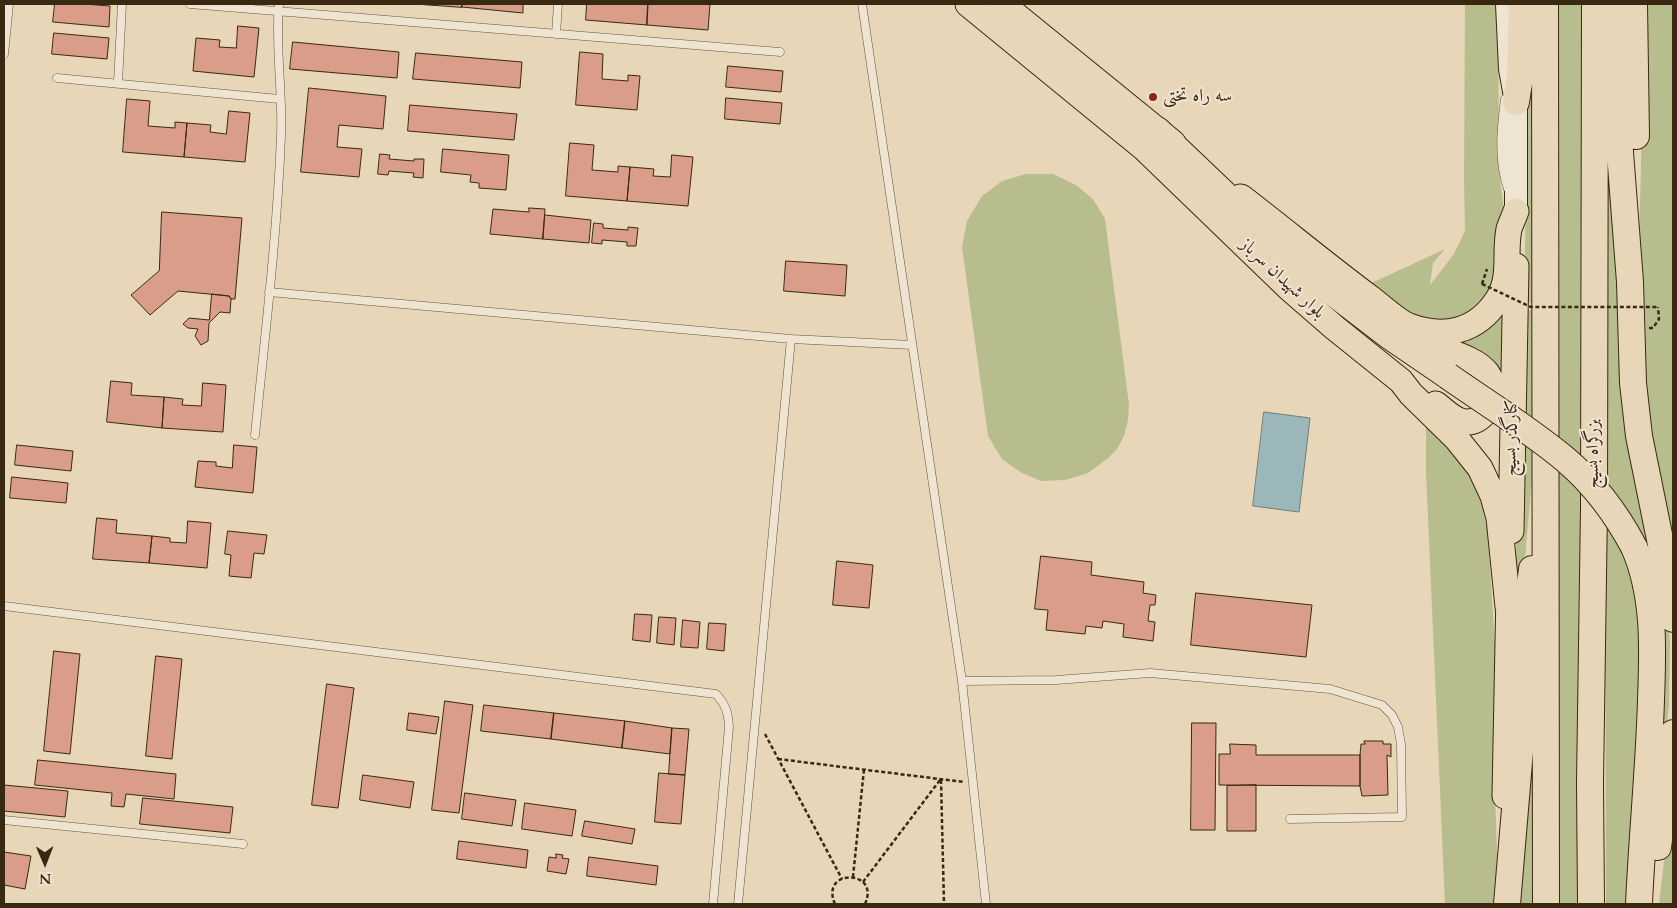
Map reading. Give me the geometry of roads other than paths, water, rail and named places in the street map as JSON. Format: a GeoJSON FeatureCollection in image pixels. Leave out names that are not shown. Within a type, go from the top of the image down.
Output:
{"type":"FeatureCollection","features":[{"type":"Feature","properties":{"kind":"highway"},"geometry":{"type":"LineString","coordinates":[[1513,90],[1520,77],[1522,4]]}},
{"type":"Feature","properties":{"kind":"highway"},"geometry":{"type":"LineString","coordinates":[[1545,4],[1546,904]]}},
{"type":"Feature","properties":{"kind":"highway","name":"بزرگراه بسیج"},"geometry":{"type":"LineString","coordinates":[[1591,904],[1590,783],[1594,508],[1595,4]]}},
{"type":"Feature","properties":{"kind":"highway"},"geometry":{"type":"LineString","coordinates":[[1615,4],[1618,126],[1630,282],[1633,383],[1639,436],[1668,579],[1673,618]]}},
{"type":"Feature","properties":{"kind":"highway"},"geometry":{"type":"LineString","coordinates":[[1630,282],[1636,153],[1634,4]]}},
{"type":"Feature","properties":{"kind":"highway"},"geometry":{"type":"LineString","coordinates":[[1156,130],[1306,272],[1388,335],[1568,461],[1610,509],[1625,530],[1634,547],[1646,581],[1652,622],[1650,732],[1640,904]]}},
{"type":"Feature","properties":{"kind":"highway"},"geometry":{"type":"LineString","coordinates":[[1507,904],[1521,738],[1525,625],[1539,504],[1546,462]]}},
{"type":"Feature","properties":{"kind":"highway"},"geometry":{"type":"LineString","coordinates":[[1650,904],[1673,733]]}},
{"type":"Feature","properties":{"kind":"highway"},"geometry":{"type":"LineString","coordinates":[[1510,873],[1511,904]]}},
{"type":"Feature","properties":{"kind":"main road","name":"بلوار شهیدان سرباز"},"geometry":{"type":"LineString","coordinates":[[968,4],[1144,148],[1290,288],[1335,328],[1401,381],[1411,394],[1456,438],[1473,458],[1490,488],[1499,518],[1508,606]]}},
{"type":"Feature","properties":{"kind":"main road","name":"بلوار شهیدان سرباز"},"geometry":{"type":"LineString","coordinates":[[1002,4],[1156,130],[1352,285],[1407,326],[1434,332],[1457,331],[1479,321],[1490,311],[1499,297],[1506,279],[1509,230],[1516,212]]}},
{"type":"Feature","properties":{"kind":"main road","name":"کنارگذر بسیج"},"geometry":{"type":"LineString","coordinates":[[1507,4],[1513,90],[1516,212],[1516,304],[1508,606],[1505,828],[1510,873]]}},
{"type":"Feature","properties":{"kind":"main road"},"geometry":{"type":"LineString","coordinates":[[1401,381],[1411,386],[1459,421],[1468,422],[1476,420],[1486,411],[1492,401],[1493,387],[1486,372],[1471,361],[1430,344],[1407,326]]}},
{"type":"Feature","properties":{"kind":"lane"},"geometry":{"type":"LineString","coordinates":[[4,54],[8,4]]}},
{"type":"Feature","properties":{"kind":"lane"},"geometry":{"type":"LineString","coordinates":[[118,83],[122,4]]}},
{"type":"Feature","properties":{"kind":"lane"},"geometry":{"type":"LineString","coordinates":[[190,4],[293,8],[556,34],[780,52]]}},
{"type":"Feature","properties":{"kind":"lane"},"geometry":{"type":"LineString","coordinates":[[556,34],[558,4]]}},
{"type":"Feature","properties":{"kind":"lane"},"geometry":{"type":"LineString","coordinates":[[862,4],[962,681],[986,904]]}},
{"type":"Feature","properties":{"kind":"lane"},"geometry":{"type":"LineString","coordinates":[[255,435],[269,292],[281,135],[278,7]]}},
{"type":"Feature","properties":{"kind":"lane"},"geometry":{"type":"LineString","coordinates":[[57,78],[280,99]]}},
{"type":"Feature","properties":{"kind":"lane"},"geometry":{"type":"LineString","coordinates":[[269,292],[791,339],[912,345]]}},
{"type":"Feature","properties":{"kind":"lane"},"geometry":{"type":"LineString","coordinates":[[738,904],[791,339]]}},
{"type":"Feature","properties":{"kind":"lane"},"geometry":{"type":"LineString","coordinates":[[4,606],[716,694],[724,703],[728,713],[729,727],[713,904]]}},
{"type":"Feature","properties":{"kind":"lane"},"geometry":{"type":"LineString","coordinates":[[962,681],[1056,680],[1150,673],[1330,689],[1382,706],[1392,716],[1398,727],[1401,744],[1402,817],[1290,819]]}},
{"type":"Feature","properties":{"kind":"lane"},"geometry":{"type":"LineString","coordinates":[[4,820],[243,844]]}},
{"type":"Feature","properties":{"kind":"water"},"geometry":{"type":"Polygon","coordinates":[[[1264,412],[1310,418],[1299,512],[1253,506],[1264,412]]]}},
{"type":"Feature","properties":{"kind":"place","name":"سه راه تختی"},"geometry":{"type":"Point","coordinates":[1153,97]}}]}
